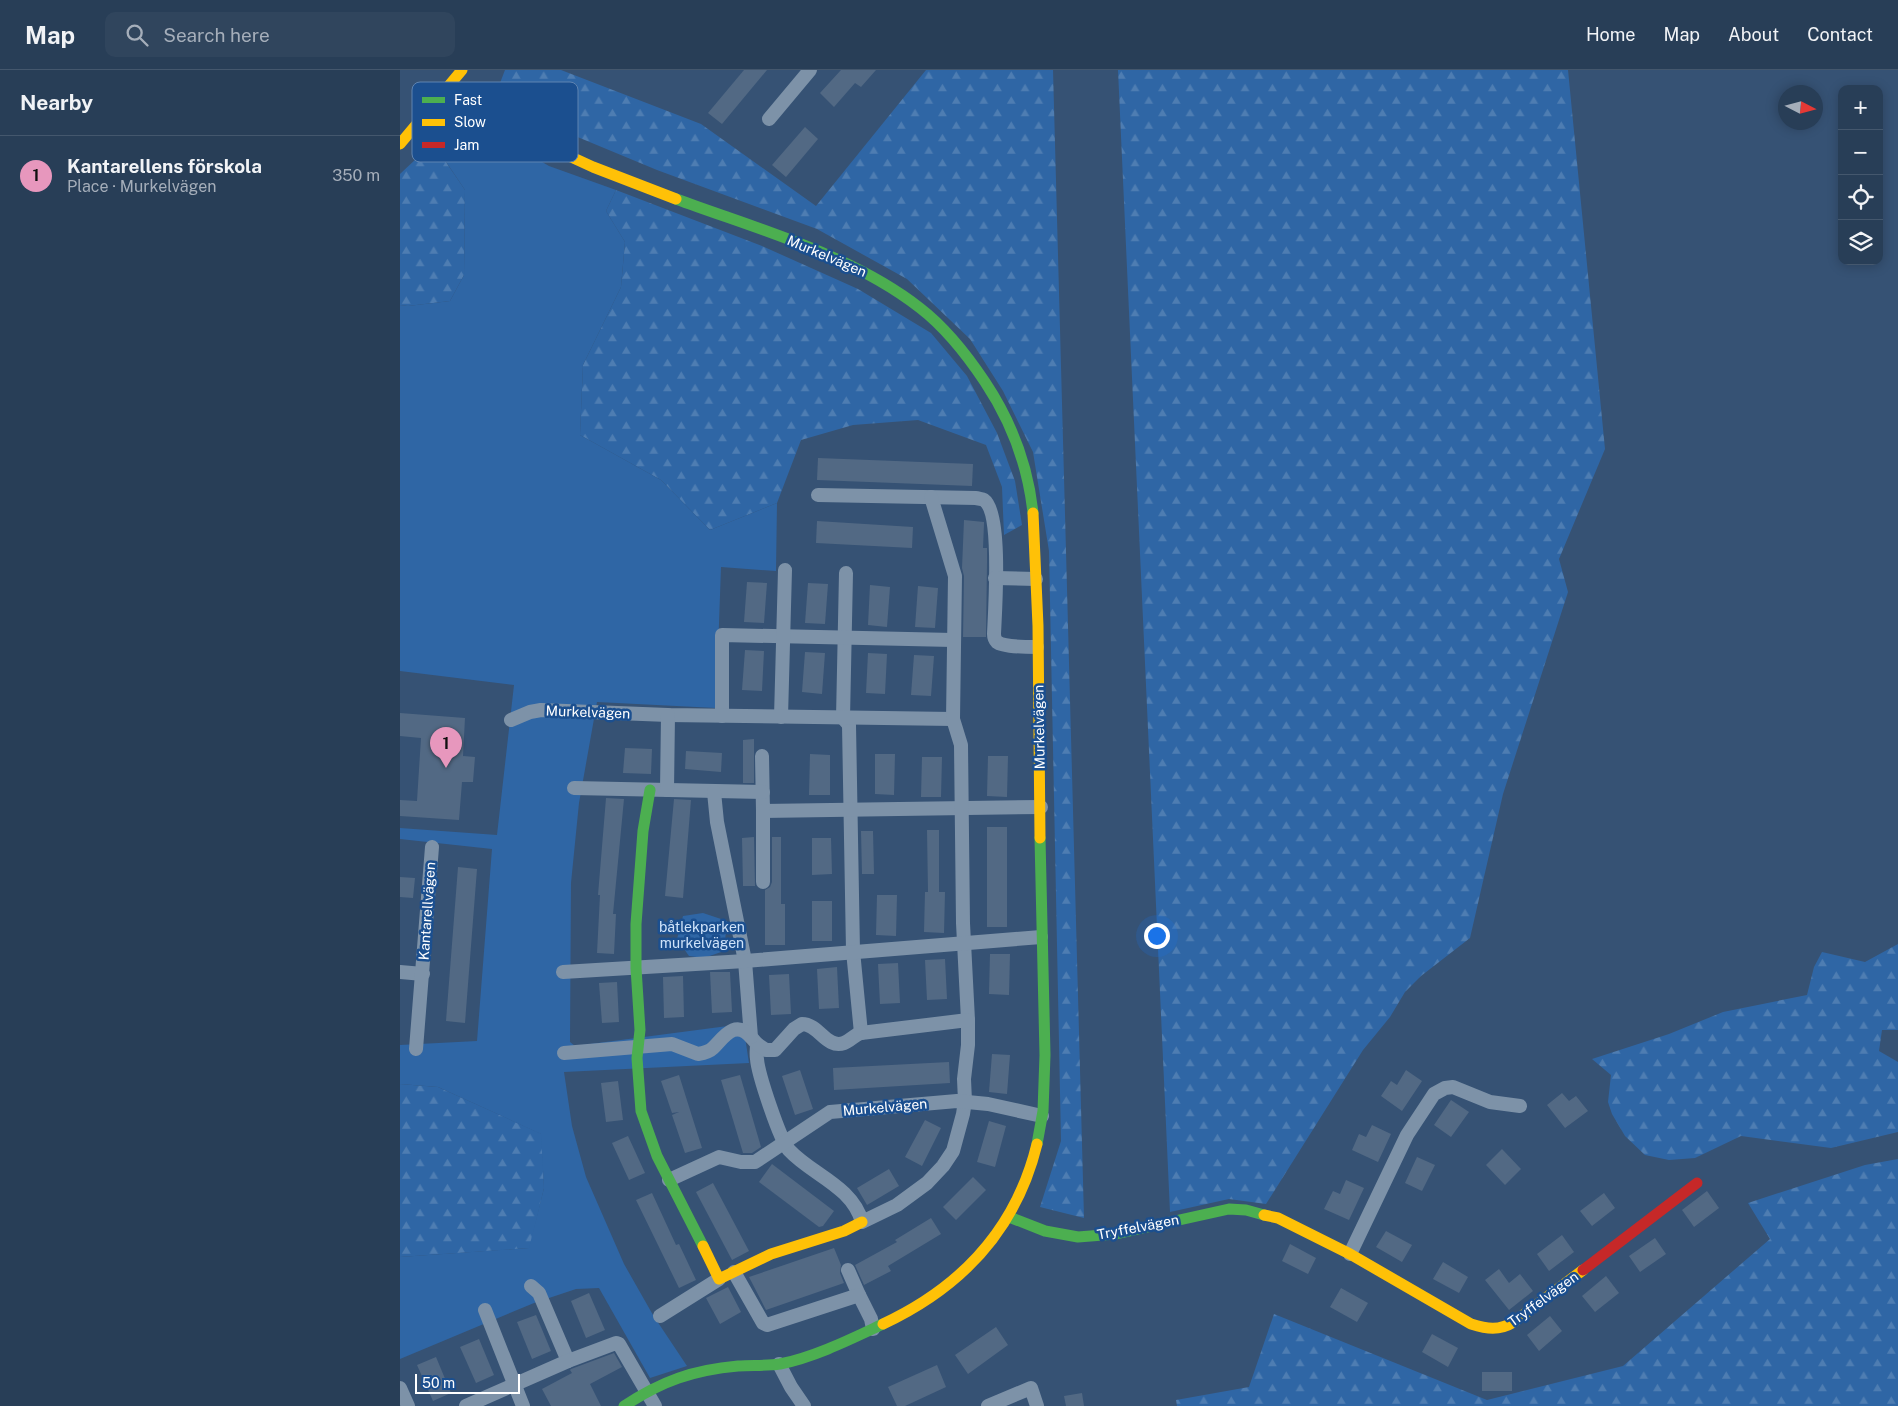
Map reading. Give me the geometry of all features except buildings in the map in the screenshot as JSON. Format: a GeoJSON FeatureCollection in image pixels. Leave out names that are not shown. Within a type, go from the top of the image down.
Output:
{"type":"FeatureCollection","features":[{"type":"Feature","properties":{"kind":"street"},"geometry":{"type":"LineString","coordinates":[[453,82],[462,70]]}},
{"type":"Feature","properties":{"kind":"street"},"geometry":{"type":"LineString","coordinates":[[770,118],[810,70]]}},
{"type":"Feature","properties":{"kind":"street"},"geometry":{"type":"LineString","coordinates":[[400,144],[412,130]]}},
{"type":"Feature","properties":{"kind":"street","name":"Murkelvägen"},"geometry":{"type":"LineString","coordinates":[[578,160],[590,166],[837,259],[882,280],[921,309],[937,323],[966,355],[999,403],[1025,465],[1035,528],[1045,1083],[1042,1116],[1032,1168],[1009,1217],[981,1254],[952,1282],[915,1308],[873,1330],[820,1351],[779,1364],[740,1366],[696,1372],[669,1379],[624,1406]]}},
{"type":"Feature","properties":{"kind":"street"},"geometry":{"type":"LineString","coordinates":[[818,494],[976,498],[984,500],[993,520],[996,547],[995,640],[1013,645],[1037,648]]}},
{"type":"Feature","properties":{"kind":"street"},"geometry":{"type":"LineString","coordinates":[[660,1316],[719,1280],[771,1254],[844,1231],[896,1205],[927,1183],[943,1166],[953,1151],[959,1134],[965,1101],[964,1079],[968,1045],[968,1020],[964,943],[961,745],[953,719],[955,576],[931,497]]}},
{"type":"Feature","properties":{"kind":"street"},"geometry":{"type":"LineString","coordinates":[[781,717],[785,570]]}},
{"type":"Feature","properties":{"kind":"street"},"geometry":{"type":"LineString","coordinates":[[846,573],[843,718],[849,725],[853,952],[861,1032]]}},
{"type":"Feature","properties":{"kind":"street"},"geometry":{"type":"LineString","coordinates":[[995,578],[1036,579]]}},
{"type":"Feature","properties":{"kind":"street"},"geometry":{"type":"LineString","coordinates":[[722,716],[722,635],[954,640]]}},
{"type":"Feature","properties":{"kind":"street","name":"Murkelvägen"},"geometry":{"type":"LineString","coordinates":[[510,720],[541,710],[668,715],[953,719]]}},
{"type":"Feature","properties":{"kind":"street"},"geometry":{"type":"LineString","coordinates":[[667,790],[668,715]]}},
{"type":"Feature","properties":{"kind":"street"},"geometry":{"type":"LineString","coordinates":[[762,756],[762,882]]}},
{"type":"Feature","properties":{"kind":"street"},"geometry":{"type":"LineString","coordinates":[[574,788],[763,792]]}},
{"type":"Feature","properties":{"kind":"street"},"geometry":{"type":"LineString","coordinates":[[650,790],[643,832],[636,968],[640,1030],[636,1058],[641,1111],[657,1156],[719,1280]]}},
{"type":"Feature","properties":{"kind":"street"},"geometry":{"type":"LineString","coordinates":[[714,792],[717,822],[745,961],[757,1059],[783,1142],[797,1157],[845,1193],[855,1207],[862,1222]]}},
{"type":"Feature","properties":{"kind":"street"},"geometry":{"type":"LineString","coordinates":[[763,811],[1041,807]]}},
{"type":"Feature","properties":{"kind":"street","name":"Kantarellvägen"},"geometry":{"type":"LineString","coordinates":[[416,1050],[432,847]]}},
{"type":"Feature","properties":{"kind":"street"},"geometry":{"type":"LineString","coordinates":[[563,972],[745,961],[1041,937]]}},
{"type":"Feature","properties":{"kind":"street","name":"Kantarellvägen"},"geometry":{"type":"LineString","coordinates":[[400,972],[423,974]]}},
{"type":"Feature","properties":{"kind":"street"},"geometry":{"type":"LineString","coordinates":[[564,1054],[672,1044],[698,1054],[712,1048],[728,1031],[737,1030],[746,1032],[766,1050],[775,1050],[794,1029],[802,1024],[811,1025],[830,1042],[836,1044],[849,1041],[861,1032],[968,1020]]}},
{"type":"Feature","properties":{"kind":"street"},"geometry":{"type":"LineString","coordinates":[[1350,1254],[1407,1136],[1434,1094],[1445,1088],[1453,1087],[1490,1102],[1520,1106]]}},
{"type":"Feature","properties":{"kind":"street","name":"Murkelvägen"},"geometry":{"type":"LineString","coordinates":[[669,1180],[719,1157],[750,1164],[755,1162],[830,1112],[965,1101],[1042,1116]]}},
{"type":"Feature","properties":{"kind":"street","name":"Tryffelvägen"},"geometry":{"type":"LineString","coordinates":[[1009,1217],[1045,1232],[1078,1237],[1116,1234],[1229,1209],[1246,1210],[1278,1218],[1350,1254],[1471,1324],[1489,1330],[1498,1329],[1514,1322],[1697,1183]]}},
{"type":"Feature","properties":{"kind":"street"},"geometry":{"type":"LineString","coordinates":[[848,1270],[871,1319],[873,1330]]}},
{"type":"Feature","properties":{"kind":"street"},"geometry":{"type":"LineString","coordinates":[[734,1272],[760,1320],[767,1325],[860,1295]]}},
{"type":"Feature","properties":{"kind":"street"},"geometry":{"type":"LineString","coordinates":[[531,1286],[540,1293],[568,1361]]}},
{"type":"Feature","properties":{"kind":"street"},"geometry":{"type":"LineString","coordinates":[[485,1310],[516,1384],[518,1396],[523,1406]]}},
{"type":"Feature","properties":{"kind":"street"},"geometry":{"type":"LineString","coordinates":[[466,1406],[568,1361],[610,1345],[619,1344],[655,1406]]}},
{"type":"Feature","properties":{"kind":"street"},"geometry":{"type":"LineString","coordinates":[[779,1364],[804,1406]]}},
{"type":"Feature","properties":{"kind":"street"},"geometry":{"type":"LineString","coordinates":[[400,1388],[408,1406]]}},
{"type":"Feature","properties":{"kind":"street"},"geometry":{"type":"LineString","coordinates":[[988,1406],[1032,1388],[1037,1406]]}},
{"type":"Feature","properties":{"kind":"green space"},"geometry":{"type":"Polygon","coordinates":[[[505,70],[561,70],[701,124],[816,206],[926,70],[1053,70],[1084,1218],[1040,1207],[1061,1141],[1049,551],[1033,452],[1003,391],[970,339],[907,279],[817,229],[657,170],[578,137],[578,82],[500,82],[505,70]]]}},
{"type":"Feature","properties":{"kind":"green space"},"geometry":{"type":"Polygon","coordinates":[[[1118,70],[1568,70],[1605,449],[1559,559],[1568,592],[1503,794],[1470,938],[1421,976],[1405,992],[1390,1017],[1363,1050],[1266,1204],[1229,1199],[1170,1212],[1118,70]]]}},
{"type":"Feature","properties":{"kind":"green space"},"geometry":{"type":"Polygon","coordinates":[[[413,162],[446,162],[465,190],[464,275],[450,301],[408,306],[400,305],[400,174],[413,162]]]}},
{"type":"Feature","properties":{"kind":"green space"},"geometry":{"type":"Polygon","coordinates":[[[446,162],[542,162],[616,190],[606,211],[625,242],[621,287],[583,365],[580,435],[661,480],[710,530],[777,503],[776,571],[721,567],[716,708],[597,702],[579,803],[571,883],[570,1042],[575,1046],[743,1024],[749,1063],[564,1072],[572,1126],[586,1177],[624,1264],[653,1315],[687,1366],[650,1378],[599,1288],[576,1289],[534,1303],[400,1359],[400,1257],[529,1248],[544,1188],[541,1134],[438,1087],[400,1084],[400,1045],[477,1041],[492,849],[400,839],[400,828],[497,835],[514,685],[400,671],[400,305],[408,306],[450,301],[464,275],[465,190],[446,162]]]}},
{"type":"Feature","properties":{"kind":"green space"},"geometry":{"type":"Polygon","coordinates":[[[616,190],[762,246],[858,289],[931,333],[967,376],[997,433],[1015,481],[1022,525],[1004,535],[1002,487],[986,445],[918,420],[853,425],[801,440],[777,503],[710,530],[661,480],[580,435],[583,365],[621,287],[625,242],[606,211],[616,190]]]}},
{"type":"Feature","properties":{"kind":"green space","name":"båtlekparken murkelvägen"},"geometry":{"type":"Polygon","coordinates":[[[703,913],[727,921],[724,951],[704,958],[689,956],[677,939],[683,916],[703,913]]]}},
{"type":"Feature","properties":{"kind":"green space"},"geometry":{"type":"Polygon","coordinates":[[[1898,944],[1898,1030],[1882,1030],[1879,1051],[1898,1062],[1898,1132],[1831,1148],[1741,1136],[1695,1158],[1669,1160],[1645,1155],[1625,1136],[1612,1114],[1608,1102],[1611,1075],[1592,1059],[1669,1034],[1723,1012],[1807,995],[1814,967],[1822,952],[1865,962],[1898,944]]]}},
{"type":"Feature","properties":{"kind":"green space"},"geometry":{"type":"Polygon","coordinates":[[[400,1084],[438,1087],[542,1134],[544,1188],[530,1248],[400,1257],[400,1084]]]}},
{"type":"Feature","properties":{"kind":"green space"},"geometry":{"type":"Polygon","coordinates":[[[1898,1159],[1898,1406],[1177,1406],[1176,1400],[1249,1387],[1274,1314],[1487,1400],[1623,1366],[1770,1239],[1748,1203],[1865,1165],[1898,1159]]]}},
{"type":"Feature","properties":{"kind":"traffic: fast"},"geometry":{"type":"LineString","coordinates":[[676,199],[771,232],[834,258],[864,272],[893,289],[930,316],[956,342],[985,382],[1003,412],[1017,444],[1031,495],[1033,513]]}},
{"type":"Feature","properties":{"kind":"traffic: fast"},"geometry":{"type":"LineString","coordinates":[[650,790],[643,831],[636,924],[636,968],[640,1030],[637,1058],[641,1111],[657,1156],[703,1246]]}},
{"type":"Feature","properties":{"kind":"traffic: fast"},"geometry":{"type":"LineString","coordinates":[[1037,1144],[1043,1111],[1045,1055],[1040,838]]}},
{"type":"Feature","properties":{"kind":"traffic: fast"},"geometry":{"type":"LineString","coordinates":[[1009,1217],[1045,1231],[1078,1237],[1116,1234],[1229,1209],[1246,1210],[1264,1215]]}},
{"type":"Feature","properties":{"kind":"traffic: fast"},"geometry":{"type":"LineString","coordinates":[[624,1406],[638,1397],[678,1378],[707,1370],[738,1366],[775,1365],[793,1361],[833,1347],[883,1324]]}},
{"type":"Feature","properties":{"kind":"traffic: slow"},"geometry":{"type":"LineString","coordinates":[[452,82],[462,70]]}},
{"type":"Feature","properties":{"kind":"traffic: slow"},"geometry":{"type":"LineString","coordinates":[[400,144],[412,130]]}},
{"type":"Feature","properties":{"kind":"traffic: slow"},"geometry":{"type":"LineString","coordinates":[[578,160],[676,199]]}},
{"type":"Feature","properties":{"kind":"traffic: slow"},"geometry":{"type":"LineString","coordinates":[[1033,513],[1038,626],[1040,838]]}},
{"type":"Feature","properties":{"kind":"traffic: slow"},"geometry":{"type":"LineString","coordinates":[[883,1324],[937,1292],[961,1273],[982,1252],[1000,1229],[1015,1203],[1028,1175],[1037,1144]]}},
{"type":"Feature","properties":{"kind":"traffic: slow"},"geometry":{"type":"LineString","coordinates":[[1264,1215],[1278,1218],[1350,1254],[1471,1324],[1482,1327],[1498,1328],[1509,1325],[1583,1270]]}},
{"type":"Feature","properties":{"kind":"traffic: slow"},"geometry":{"type":"LineString","coordinates":[[703,1246],[719,1279],[771,1254],[844,1231],[862,1222]]}},
{"type":"Feature","properties":{"kind":"traffic: jam"},"geometry":{"type":"LineString","coordinates":[[1583,1270],[1697,1183]]}},
{"type":"Feature","properties":{"kind":"place","name":"Kantarellens förskola"},"geometry":{"type":"Point","coordinates":[446,768]}}]}
